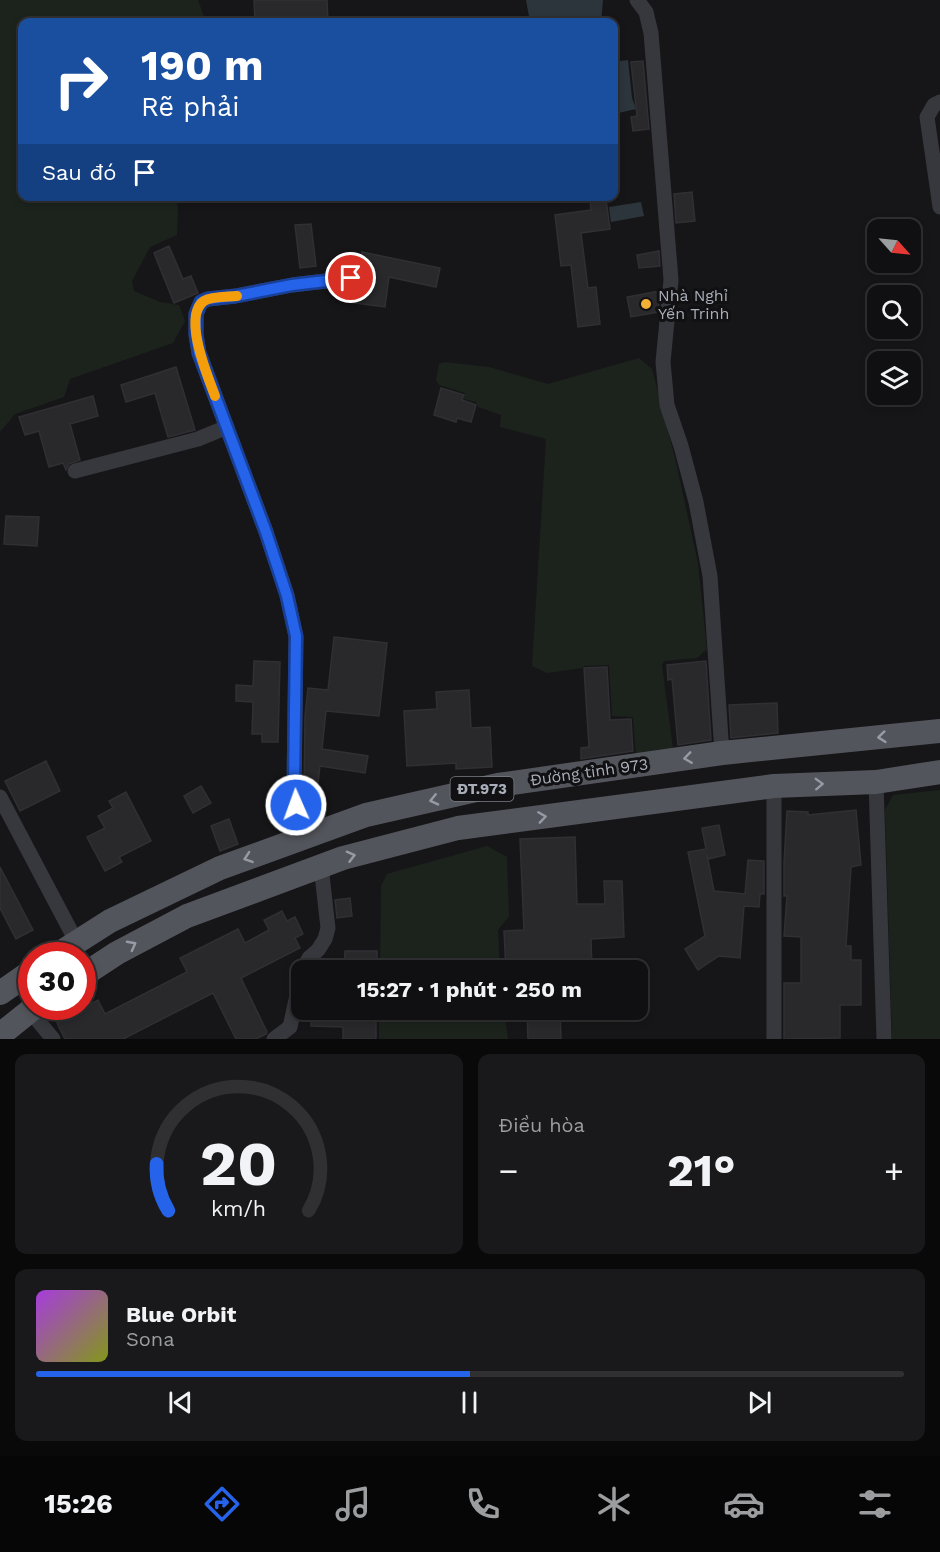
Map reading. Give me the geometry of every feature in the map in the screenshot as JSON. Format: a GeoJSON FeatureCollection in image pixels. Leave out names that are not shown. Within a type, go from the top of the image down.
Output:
{"type":"FeatureCollection","features":[{"type":"Feature","properties":{"kind":"main road","name":"Đường tỉnh 973"},"geometry":{"type":"LineString","coordinates":[[76,941],[110,921],[220,868],[366,815],[498,785],[722,753],[940,731]]}},
{"type":"Feature","properties":{"kind":"main road","name":"ĐT.973"},"geometry":{"type":"LineString","coordinates":[[96,967],[117,953],[187,916],[343,858],[458,828],[774,786],[876,782],[940,772]]}},
{"type":"Feature","properties":{"kind":"main road"},"geometry":{"type":"LineString","coordinates":[[0,993],[18,981]]}},
{"type":"Feature","properties":{"kind":"main road"},"geometry":{"type":"LineString","coordinates":[[0,1035],[19,1020]]}},
{"type":"Feature","properties":{"kind":"street"},"geometry":{"type":"LineString","coordinates":[[637,0],[646,12],[651,33],[669,250],[671,280],[663,362],[667,405],[696,502],[710,576],[722,753]]}},
{"type":"Feature","properties":{"kind":"street"},"geometry":{"type":"LineString","coordinates":[[940,102],[934,105],[927,117],[940,207]]}},
{"type":"Feature","properties":{"kind":"street"},"geometry":{"type":"LineString","coordinates":[[299,841],[294,787],[296,636],[284,585],[199,353],[196,314],[201,302],[208,299],[351,278]]}},
{"type":"Feature","properties":{"kind":"street"},"geometry":{"type":"LineString","coordinates":[[75,471],[198,439],[227,428]]}},
{"type":"Feature","properties":{"kind":"street"},"geometry":{"type":"LineString","coordinates":[[876,782],[884,1039]]}},
{"type":"Feature","properties":{"kind":"street"},"geometry":{"type":"LineString","coordinates":[[774,786],[774,1039]]}},
{"type":"Feature","properties":{"kind":"street"},"geometry":{"type":"LineString","coordinates":[[0,797],[76,941]]}},
{"type":"Feature","properties":{"kind":"street"},"geometry":{"type":"LineString","coordinates":[[308,960],[325,939],[328,928],[321,866]]}},
{"type":"Feature","properties":{"kind":"street"},"geometry":{"type":"LineString","coordinates":[[40,1020],[53,1039]]}},
{"type":"Feature","properties":{"kind":"street"},"geometry":{"type":"LineString","coordinates":[[274,1039],[290,1027],[292,1020]]}},
{"type":"Feature","properties":{"kind":"shaded area"},"geometry":{"type":"Polygon","coordinates":[[[0,0],[198,0],[205,18],[18,18],[18,201],[176,201],[177,235],[150,247],[132,281],[134,291],[160,302],[179,305],[185,321],[173,343],[70,379],[64,397],[15,414],[0,432],[0,0]]]}},
{"type":"Feature","properties":{"kind":"shaded area"},"geometry":{"type":"Polygon","coordinates":[[[526,0],[603,0],[601,18],[529,18],[526,0]]]}},
{"type":"Feature","properties":{"kind":"shaded area"},"geometry":{"type":"Polygon","coordinates":[[[628,60],[632,98],[636,109],[618,113],[618,61],[628,60]]]}},
{"type":"Feature","properties":{"kind":"shaded area"},"geometry":{"type":"Polygon","coordinates":[[[641,202],[644,216],[611,222],[609,207],[641,202]]]}},
{"type":"Feature","properties":{"kind":"shaded area"},"geometry":{"type":"Polygon","coordinates":[[[639,358],[652,369],[675,458],[698,563],[707,649],[697,658],[664,661],[662,665],[673,749],[636,756],[633,717],[612,716],[609,665],[584,666],[547,673],[532,666],[546,439],[500,427],[501,415],[478,407],[476,402],[464,399],[465,393],[439,385],[436,380],[439,364],[445,362],[489,367],[548,384],[639,358]]]}},
{"type":"Feature","properties":{"kind":"shaded area"},"geometry":{"type":"Polygon","coordinates":[[[940,790],[940,1039],[892,1039],[885,810],[893,795],[940,790]]]}},
{"type":"Feature","properties":{"kind":"shaded area"},"geometry":{"type":"Polygon","coordinates":[[[487,846],[507,857],[509,916],[498,930],[500,960],[380,960],[381,886],[387,874],[487,846]]]}},
{"type":"Feature","properties":{"kind":"shaded area"},"geometry":{"type":"Polygon","coordinates":[[[379,1020],[505,1020],[508,1039],[379,1039],[379,1020]]]}},
{"type":"Feature","properties":{"kind":"building"},"geometry":{"type":"Polygon","coordinates":[[[254,0],[327,0],[328,18],[255,18],[254,0]]]}},
{"type":"Feature","properties":{"kind":"building"},"geometry":{"type":"Polygon","coordinates":[[[643,61],[649,129],[633,131],[631,117],[637,116],[631,62],[643,61]]]}},
{"type":"Feature","properties":{"kind":"building"},"geometry":{"type":"Polygon","coordinates":[[[692,192],[695,221],[676,223],[674,194],[692,192]]]}},
{"type":"Feature","properties":{"kind":"building"},"geometry":{"type":"Polygon","coordinates":[[[590,201],[606,201],[610,229],[581,233],[588,288],[596,287],[600,324],[578,327],[571,265],[561,266],[555,215],[591,210],[590,201]]]}},
{"type":"Feature","properties":{"kind":"building"},"geometry":{"type":"Polygon","coordinates":[[[311,224],[316,266],[300,268],[295,225],[311,224]]]}},
{"type":"Feature","properties":{"kind":"building"},"geometry":{"type":"Polygon","coordinates":[[[169,246],[183,279],[191,276],[198,293],[174,303],[154,253],[169,246]]]}},
{"type":"Feature","properties":{"kind":"building"},"geometry":{"type":"Polygon","coordinates":[[[659,251],[660,266],[639,268],[637,255],[659,251]]]}},
{"type":"Feature","properties":{"kind":"building"},"geometry":{"type":"Polygon","coordinates":[[[362,252],[440,268],[436,287],[389,277],[385,307],[348,302],[350,288],[356,286],[360,281],[361,276],[358,271],[362,252]]]}},
{"type":"Feature","properties":{"kind":"building","name":"Nhà Nghỉ Yến Trinh"},"geometry":{"type":"Polygon","coordinates":[[[660,291],[658,312],[631,317],[627,297],[660,291]]]}},
{"type":"Feature","properties":{"kind":"building"},"geometry":{"type":"Polygon","coordinates":[[[176,367],[195,430],[168,437],[155,393],[126,402],[121,385],[176,367]]]}},
{"type":"Feature","properties":{"kind":"building"},"geometry":{"type":"Polygon","coordinates":[[[441,388],[464,395],[462,400],[476,405],[471,422],[457,418],[456,422],[434,415],[441,388]]]}},
{"type":"Feature","properties":{"kind":"building"},"geometry":{"type":"Polygon","coordinates":[[[93,396],[98,416],[70,424],[80,460],[69,464],[66,470],[63,463],[49,467],[39,431],[25,435],[19,417],[93,396]]]}},
{"type":"Feature","properties":{"kind":"building"},"geometry":{"type":"Polygon","coordinates":[[[6,516],[39,517],[37,546],[4,544],[6,516]]]}},
{"type":"Feature","properties":{"kind":"building"},"geometry":{"type":"Polygon","coordinates":[[[334,637],[387,643],[379,716],[326,711],[322,749],[368,756],[365,773],[320,766],[317,791],[304,790],[305,716],[308,688],[328,690],[334,637]]]}},
{"type":"Feature","properties":{"kind":"building"},"geometry":{"type":"Polygon","coordinates":[[[254,661],[280,662],[278,742],[262,742],[262,734],[252,734],[253,702],[236,701],[236,685],[253,686],[254,661]]]}},
{"type":"Feature","properties":{"kind":"building"},"geometry":{"type":"Polygon","coordinates":[[[706,661],[711,740],[678,745],[672,679],[668,680],[667,665],[706,661]]]}},
{"type":"Feature","properties":{"kind":"building"},"geometry":{"type":"Polygon","coordinates":[[[607,667],[610,720],[631,719],[633,751],[581,759],[581,748],[589,747],[584,668],[607,667]]]}},
{"type":"Feature","properties":{"kind":"building"},"geometry":{"type":"Polygon","coordinates":[[[469,690],[471,728],[490,727],[492,767],[456,769],[456,763],[407,766],[404,711],[437,709],[436,692],[469,690]]]}},
{"type":"Feature","properties":{"kind":"building"},"geometry":{"type":"Polygon","coordinates":[[[777,703],[778,733],[731,738],[729,705],[777,703]]]}},
{"type":"Feature","properties":{"kind":"building"},"geometry":{"type":"Polygon","coordinates":[[[46,761],[60,791],[20,811],[5,781],[46,761]]]}},
{"type":"Feature","properties":{"kind":"building"},"geometry":{"type":"Polygon","coordinates":[[[201,786],[211,803],[193,813],[184,796],[201,786]]]}},
{"type":"Feature","properties":{"kind":"building"},"geometry":{"type":"Polygon","coordinates":[[[126,792],[151,841],[119,857],[122,862],[105,871],[87,837],[105,828],[98,816],[113,808],[109,801],[126,792]]]}},
{"type":"Feature","properties":{"kind":"building"},"geometry":{"type":"Polygon","coordinates":[[[856,810],[861,865],[851,867],[846,946],[851,946],[851,960],[861,960],[861,1005],[840,1005],[840,1038],[784,1039],[784,983],[801,983],[801,937],[784,936],[787,896],[784,896],[784,863],[787,811],[808,812],[808,815],[856,810]]]}},
{"type":"Feature","properties":{"kind":"building"},"geometry":{"type":"Polygon","coordinates":[[[229,819],[238,844],[220,851],[211,826],[229,819]]]}},
{"type":"Feature","properties":{"kind":"building"},"geometry":{"type":"Polygon","coordinates":[[[719,825],[725,855],[708,859],[707,855],[714,891],[745,894],[748,860],[764,861],[764,894],[760,894],[759,907],[744,906],[740,958],[719,956],[698,970],[685,949],[705,936],[688,852],[706,849],[702,828],[719,825]]]}},
{"type":"Feature","properties":{"kind":"building"},"geometry":{"type":"Polygon","coordinates":[[[575,837],[577,904],[605,904],[604,881],[622,881],[624,937],[591,939],[592,960],[505,960],[504,931],[524,930],[520,839],[575,837]]]}},
{"type":"Feature","properties":{"kind":"building"},"geometry":{"type":"Polygon","coordinates":[[[0,867],[33,930],[16,939],[0,908],[0,867]]]}},
{"type":"Feature","properties":{"kind":"building"},"geometry":{"type":"Polygon","coordinates":[[[350,898],[352,916],[337,918],[335,900],[350,898]]]}},
{"type":"Feature","properties":{"kind":"building"},"geometry":{"type":"Polygon","coordinates":[[[282,911],[287,921],[295,917],[303,934],[295,938],[300,948],[241,978],[266,1034],[256,1039],[236,1039],[213,993],[123,1039],[65,1039],[57,1023],[62,1020],[96,1020],[96,1001],[98,1000],[105,1014],[187,972],[180,958],[238,929],[245,943],[269,930],[264,920],[282,911]]]}},
{"type":"Feature","properties":{"kind":"building"},"geometry":{"type":"Polygon","coordinates":[[[345,951],[377,951],[377,960],[345,960],[345,951]]]}},
{"type":"Feature","properties":{"kind":"building"},"geometry":{"type":"Polygon","coordinates":[[[311,1020],[376,1020],[376,1039],[343,1039],[343,1027],[311,1026],[311,1020]]]}},
{"type":"Feature","properties":{"kind":"building"},"geometry":{"type":"Polygon","coordinates":[[[527,1020],[560,1020],[561,1039],[528,1039],[527,1020]]]}},
{"type":"Feature","properties":{"kind":"slow traffic"},"geometry":{"type":"LineString","coordinates":[[215,396],[199,353],[196,314],[201,302],[208,299],[237,296]]}},
{"type":"Feature","properties":{"kind":"place","name":"Nhà Nghỉ Yến Trinh"},"geometry":{"type":"Point","coordinates":[646,304]}},
{"type":"Feature","properties":{"kind":"route"},"geometry":{"type":"LineString","coordinates":[[296,805],[294,787],[296,636],[287,596],[266,532],[199,353],[196,314],[201,302],[208,299],[351,278]]}}]}
